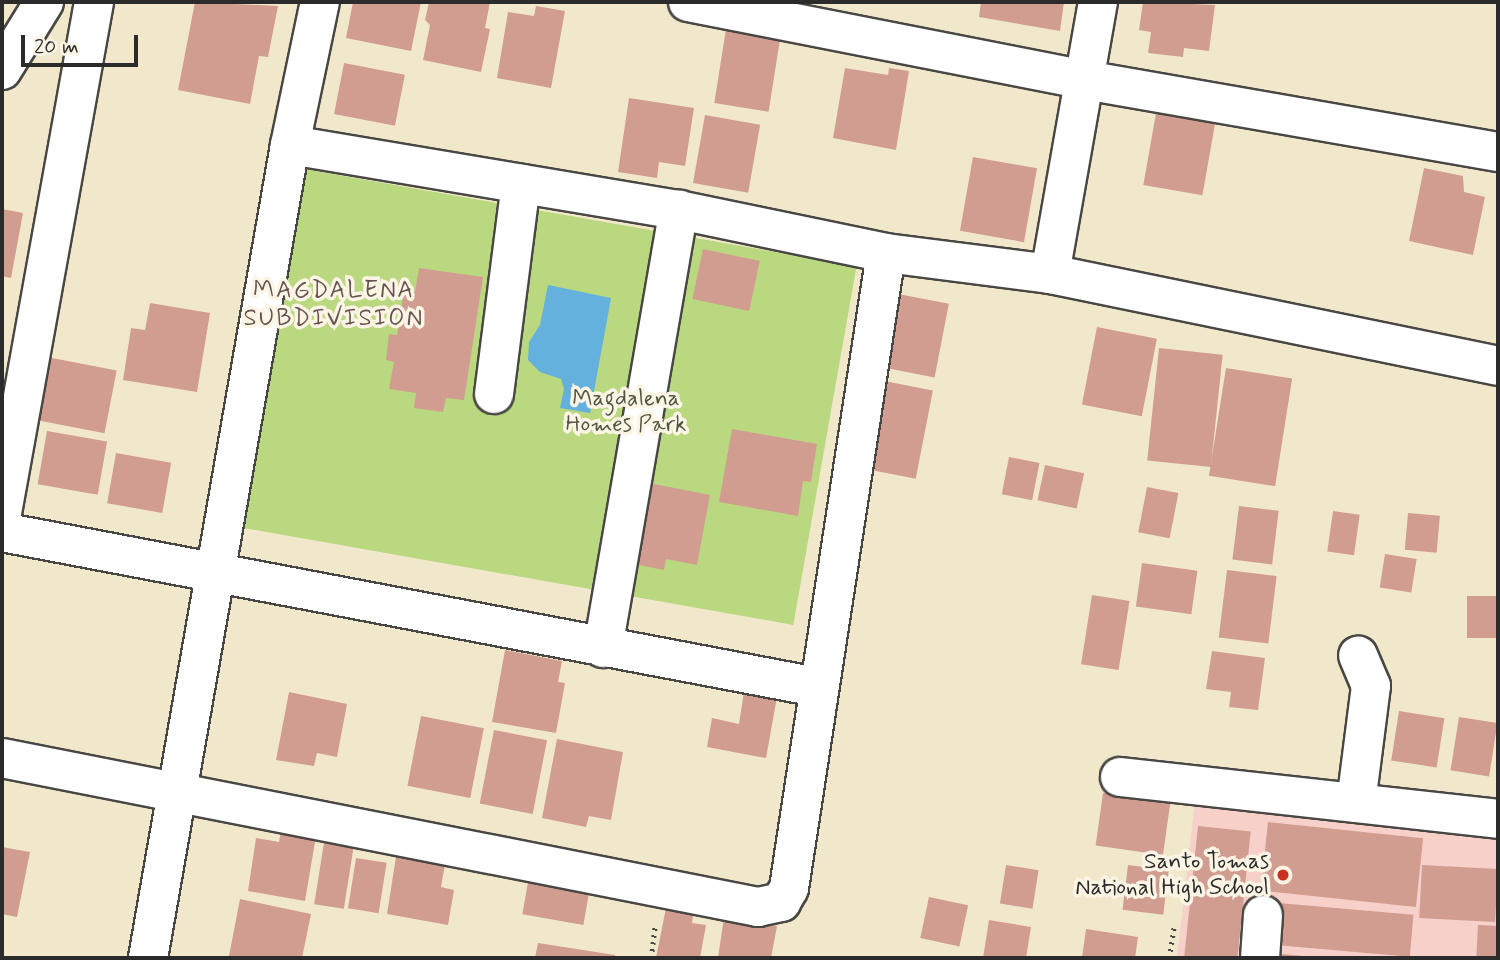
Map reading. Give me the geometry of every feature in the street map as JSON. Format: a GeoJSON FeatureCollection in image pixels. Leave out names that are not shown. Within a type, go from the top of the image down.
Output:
{"type":"FeatureCollection","features":[{"type":"Feature","properties":{"kind":"street"},"geometry":{"type":"LineString","coordinates":[[2,70],[44,2]]}},
{"type":"Feature","properties":{"kind":"street"},"geometry":{"type":"LineString","coordinates":[[2,513],[94,2]]}},
{"type":"Feature","properties":{"kind":"street"},"geometry":{"type":"LineString","coordinates":[[148,958],[290,145],[320,2]]}},
{"type":"Feature","properties":{"kind":"street"},"geometry":{"type":"LineString","coordinates":[[688,2],[802,12],[1085,80],[1498,152]]}},
{"type":"Feature","properties":{"kind":"street"},"geometry":{"type":"LineString","coordinates":[[1050,274],[1098,2]]}},
{"type":"Feature","properties":{"kind":"street"},"geometry":{"type":"LineString","coordinates":[[290,145],[679,210],[886,253],[1050,274],[1498,366]]}},
{"type":"Feature","properties":{"kind":"street"},"geometry":{"type":"LineString","coordinates":[[494,394],[521,184]]}},
{"type":"Feature","properties":{"kind":"street"},"geometry":{"type":"LineString","coordinates":[[603,648],[679,210]]}},
{"type":"Feature","properties":{"kind":"street"},"geometry":{"type":"LineString","coordinates":[[2,758],[758,907],[781,902],[789,888],[817,688],[886,253]]}},
{"type":"Feature","properties":{"kind":"street"},"geometry":{"type":"LineString","coordinates":[[2,532],[214,575],[817,688]]}},
{"type":"Feature","properties":{"kind":"street"},"geometry":{"type":"LineString","coordinates":[[1356,803],[1371,686],[1358,656]]}},
{"type":"Feature","properties":{"kind":"street"},"geometry":{"type":"LineString","coordinates":[[1119,778],[1498,818]]}},
{"type":"Feature","properties":{"kind":"street"},"geometry":{"type":"LineString","coordinates":[[1260,958],[1263,915]]}},
{"type":"Feature","properties":{"kind":"path"},"geometry":{"type":"LineString","coordinates":[[1169,958],[1174,925]]}},
{"type":"Feature","properties":{"kind":"shaded area","name":"Santo Tomas National High School"},"geometry":{"type":"Polygon","coordinates":[[[1196,792],[1498,831],[1498,958],[1177,958],[1196,792]]]}},
{"type":"Feature","properties":{"kind":"green space","name":"Magdalena Homes Park"},"geometry":{"type":"Polygon","coordinates":[[[304,169],[856,266],[793,625],[241,527],[304,169]]]}},
{"type":"Feature","properties":{"kind":"water"},"geometry":{"type":"Polygon","coordinates":[[[548,285],[611,298],[590,413],[560,408],[564,389],[561,379],[540,372],[528,360],[529,342],[540,325],[548,285]]]}},
{"type":"Feature","properties":{"kind":"building"},"geometry":{"type":"Polygon","coordinates":[[[195,2],[278,6],[268,57],[259,56],[250,104],[178,90],[195,2]]]}},
{"type":"Feature","properties":{"kind":"building"},"geometry":{"type":"Polygon","coordinates":[[[353,2],[421,2],[411,51],[346,38],[353,2]]]}},
{"type":"Feature","properties":{"kind":"building"},"geometry":{"type":"Polygon","coordinates":[[[429,2],[490,2],[485,28],[490,29],[481,72],[423,60],[430,25],[425,20],[429,2]]]}},
{"type":"Feature","properties":{"kind":"building"},"geometry":{"type":"Polygon","coordinates":[[[981,2],[1064,2],[1060,31],[979,17],[981,2]]]}},
{"type":"Feature","properties":{"kind":"building"},"geometry":{"type":"Polygon","coordinates":[[[1143,2],[1215,5],[1209,51],[1184,48],[1183,57],[1148,53],[1151,32],[1139,30],[1143,2]]]}},
{"type":"Feature","properties":{"kind":"building"},"geometry":{"type":"Polygon","coordinates":[[[536,6],[565,11],[551,88],[497,78],[508,12],[534,16],[536,6]]]}},
{"type":"Feature","properties":{"kind":"building"},"geometry":{"type":"Polygon","coordinates":[[[726,29],[780,38],[769,112],[714,103],[726,29]]]}},
{"type":"Feature","properties":{"kind":"building"},"geometry":{"type":"Polygon","coordinates":[[[344,63],[405,75],[395,126],[334,114],[344,63]]]}},
{"type":"Feature","properties":{"kind":"building"},"geometry":{"type":"Polygon","coordinates":[[[845,68],[888,75],[889,68],[909,71],[896,150],[833,138],[845,68]]]}},
{"type":"Feature","properties":{"kind":"building"},"geometry":{"type":"Polygon","coordinates":[[[629,98],[694,108],[685,166],[659,162],[657,178],[618,172],[629,98]]]}},
{"type":"Feature","properties":{"kind":"building"},"geometry":{"type":"Polygon","coordinates":[[[1156,113],[1215,123],[1202,195],[1143,185],[1156,113]]]}},
{"type":"Feature","properties":{"kind":"building"},"geometry":{"type":"Polygon","coordinates":[[[705,115],[760,125],[748,193],[693,183],[705,115]]]}},
{"type":"Feature","properties":{"kind":"building"},"geometry":{"type":"Polygon","coordinates":[[[973,157],[1037,168],[1024,242],[960,231],[973,157]]]}},
{"type":"Feature","properties":{"kind":"building"},"geometry":{"type":"Polygon","coordinates":[[[1424,168],[1463,176],[1464,192],[1485,197],[1473,255],[1409,241],[1424,168]]]}},
{"type":"Feature","properties":{"kind":"building"},"geometry":{"type":"Polygon","coordinates":[[[2,209],[23,213],[11,278],[2,276],[2,209]]]}},
{"type":"Feature","properties":{"kind":"building"},"geometry":{"type":"Polygon","coordinates":[[[703,249],[760,261],[749,311],[692,299],[703,249]]]}},
{"type":"Feature","properties":{"kind":"building"},"geometry":{"type":"Polygon","coordinates":[[[419,268],[483,277],[464,400],[446,398],[443,412],[414,408],[416,393],[389,389],[394,362],[386,360],[389,334],[397,335],[404,291],[415,292],[419,268]]]}},
{"type":"Feature","properties":{"kind":"building"},"geometry":{"type":"Polygon","coordinates":[[[888,292],[949,304],[935,377],[874,366],[888,292]]]}},
{"type":"Feature","properties":{"kind":"building"},"geometry":{"type":"Polygon","coordinates":[[[150,303],[210,313],[197,392],[123,380],[131,328],[145,330],[150,303]]]}},
{"type":"Feature","properties":{"kind":"building"},"geometry":{"type":"Polygon","coordinates":[[[1097,327],[1157,339],[1142,416],[1082,405],[1097,327]]]}},
{"type":"Feature","properties":{"kind":"building"},"geometry":{"type":"Polygon","coordinates":[[[1159,348],[1223,355],[1211,467],[1147,460],[1159,348]]]}},
{"type":"Feature","properties":{"kind":"building"},"geometry":{"type":"Polygon","coordinates":[[[47,357],[117,371],[104,433],[35,420],[47,357]]]}},
{"type":"Feature","properties":{"kind":"building"},"geometry":{"type":"Polygon","coordinates":[[[1226,368],[1292,378],[1275,486],[1209,476],[1226,368]]]}},
{"type":"Feature","properties":{"kind":"building"},"geometry":{"type":"Polygon","coordinates":[[[874,379],[933,390],[916,479],[857,467],[874,379]]]}},
{"type":"Feature","properties":{"kind":"building"},"geometry":{"type":"Polygon","coordinates":[[[732,429],[817,444],[811,482],[803,481],[798,516],[719,502],[732,429]]]}},
{"type":"Feature","properties":{"kind":"building"},"geometry":{"type":"Polygon","coordinates":[[[47,431],[107,442],[98,495],[38,484],[47,431]]]}},
{"type":"Feature","properties":{"kind":"building"},"geometry":{"type":"Polygon","coordinates":[[[116,453],[171,463],[162,513],[107,503],[116,453]]]}},
{"type":"Feature","properties":{"kind":"building"},"geometry":{"type":"Polygon","coordinates":[[[1009,457],[1039,463],[1032,500],[1002,494],[1009,457]]]}},
{"type":"Feature","properties":{"kind":"building"},"geometry":{"type":"Polygon","coordinates":[[[1045,465],[1084,473],[1077,509],[1038,500],[1045,465]]]}},
{"type":"Feature","properties":{"kind":"building"},"geometry":{"type":"Polygon","coordinates":[[[634,480],[710,495],[697,565],[666,559],[664,570],[619,561],[634,480]]]}},
{"type":"Feature","properties":{"kind":"building"},"geometry":{"type":"Polygon","coordinates":[[[1147,487],[1178,493],[1170,538],[1138,532],[1147,487]]]}},
{"type":"Feature","properties":{"kind":"building"},"geometry":{"type":"Polygon","coordinates":[[[1239,506],[1279,511],[1272,564],[1232,560],[1239,506]]]}},
{"type":"Feature","properties":{"kind":"building"},"geometry":{"type":"Polygon","coordinates":[[[1333,511],[1360,515],[1354,555],[1327,552],[1333,511]]]}},
{"type":"Feature","properties":{"kind":"building"},"geometry":{"type":"Polygon","coordinates":[[[1408,513],[1440,516],[1437,553],[1405,550],[1408,513]]]}},
{"type":"Feature","properties":{"kind":"building"},"geometry":{"type":"Polygon","coordinates":[[[1385,554],[1417,559],[1411,593],[1380,588],[1385,554]]]}},
{"type":"Feature","properties":{"kind":"building"},"geometry":{"type":"Polygon","coordinates":[[[1142,563],[1197,571],[1191,614],[1136,607],[1142,563]]]}},
{"type":"Feature","properties":{"kind":"building"},"geometry":{"type":"Polygon","coordinates":[[[1227,570],[1277,576],[1268,644],[1219,637],[1227,570]]]}},
{"type":"Feature","properties":{"kind":"building"},"geometry":{"type":"Polygon","coordinates":[[[1092,595],[1130,601],[1119,670],[1081,664],[1092,595]]]}},
{"type":"Feature","properties":{"kind":"building"},"geometry":{"type":"Polygon","coordinates":[[[1467,596],[1498,596],[1498,638],[1467,638],[1467,596]]]}},
{"type":"Feature","properties":{"kind":"building"},"geometry":{"type":"Polygon","coordinates":[[[505,650],[562,661],[558,682],[565,683],[556,733],[492,722],[505,650]]]}},
{"type":"Feature","properties":{"kind":"building"},"geometry":{"type":"Polygon","coordinates":[[[1212,651],[1265,658],[1258,710],[1229,707],[1231,692],[1206,689],[1212,651]]]}},
{"type":"Feature","properties":{"kind":"building"},"geometry":{"type":"Polygon","coordinates":[[[744,691],[777,697],[766,758],[707,747],[712,718],[739,724],[744,691]]]}},
{"type":"Feature","properties":{"kind":"building"},"geometry":{"type":"Polygon","coordinates":[[[289,692],[347,704],[337,757],[317,753],[314,766],[276,760],[289,692]]]}},
{"type":"Feature","properties":{"kind":"building"},"geometry":{"type":"Polygon","coordinates":[[[1399,711],[1444,718],[1437,768],[1391,760],[1399,711]]]}},
{"type":"Feature","properties":{"kind":"building"},"geometry":{"type":"Polygon","coordinates":[[[421,716],[484,728],[470,798],[407,786],[421,716]]]}},
{"type":"Feature","properties":{"kind":"building"},"geometry":{"type":"Polygon","coordinates":[[[1459,717],[1498,723],[1489,776],[1451,770],[1459,717]]]}},
{"type":"Feature","properties":{"kind":"building"},"geometry":{"type":"Polygon","coordinates":[[[494,730],[547,740],[533,814],[480,804],[494,730]]]}},
{"type":"Feature","properties":{"kind":"building"},"geometry":{"type":"Polygon","coordinates":[[[557,739],[623,752],[611,820],[589,816],[586,827],[542,818],[557,739]]]}},
{"type":"Feature","properties":{"kind":"building"},"geometry":{"type":"Polygon","coordinates":[[[1103,793],[1170,802],[1163,855],[1096,845],[1103,793]]]}},
{"type":"Feature","properties":{"kind":"building"},"geometry":{"type":"Polygon","coordinates":[[[1268,822],[1423,838],[1416,907],[1261,891],[1268,822]]]}},
{"type":"Feature","properties":{"kind":"building"},"geometry":{"type":"Polygon","coordinates":[[[1198,826],[1251,832],[1237,958],[1184,958],[1198,826]]]}},
{"type":"Feature","properties":{"kind":"building"},"geometry":{"type":"Polygon","coordinates":[[[281,830],[316,836],[305,901],[248,891],[256,838],[279,842],[281,830]]]}},
{"type":"Feature","properties":{"kind":"building"},"geometry":{"type":"Polygon","coordinates":[[[325,836],[355,841],[344,909],[314,904],[325,836]]]}},
{"type":"Feature","properties":{"kind":"building"},"geometry":{"type":"Polygon","coordinates":[[[398,844],[447,853],[441,887],[454,890],[448,925],[387,914],[398,844]]]}},
{"type":"Feature","properties":{"kind":"building"},"geometry":{"type":"Polygon","coordinates":[[[2,847],[30,852],[17,917],[2,914],[2,847]]]}},
{"type":"Feature","properties":{"kind":"building"},"geometry":{"type":"Polygon","coordinates":[[[356,858],[387,863],[379,913],[348,908],[356,858]]]}},
{"type":"Feature","properties":{"kind":"building"},"geometry":{"type":"Polygon","coordinates":[[[531,865],[592,876],[583,925],[522,914],[531,865]]]}},
{"type":"Feature","properties":{"kind":"building"},"geometry":{"type":"Polygon","coordinates":[[[1006,865],[1039,870],[1032,909],[1000,904],[1006,865]]]}},
{"type":"Feature","properties":{"kind":"building"},"geometry":{"type":"Polygon","coordinates":[[[1128,865],[1169,870],[1163,915],[1123,910],[1128,865]]]}},
{"type":"Feature","properties":{"kind":"building"},"geometry":{"type":"Polygon","coordinates":[[[1422,865],[1498,869],[1495,922],[1419,918],[1422,865]]]}},
{"type":"Feature","properties":{"kind":"building"},"geometry":{"type":"Polygon","coordinates":[[[929,897],[968,905],[959,946],[920,938],[929,897]]]}},
{"type":"Feature","properties":{"kind":"building"},"geometry":{"type":"Polygon","coordinates":[[[240,899],[311,914],[302,958],[229,956],[240,899]]]}},
{"type":"Feature","properties":{"kind":"building"},"geometry":{"type":"Polygon","coordinates":[[[1267,902],[1413,915],[1410,957],[1263,944],[1267,902]]]}},
{"type":"Feature","properties":{"kind":"building"},"geometry":{"type":"Polygon","coordinates":[[[667,903],[694,909],[692,923],[706,925],[700,958],[656,958],[667,903]]]}},
{"type":"Feature","properties":{"kind":"building"},"geometry":{"type":"Polygon","coordinates":[[[724,917],[777,926],[771,958],[718,958],[724,917]]]}},
{"type":"Feature","properties":{"kind":"building"},"geometry":{"type":"Polygon","coordinates":[[[989,920],[1031,927],[1026,958],[983,958],[989,920]]]}},
{"type":"Feature","properties":{"kind":"building"},"geometry":{"type":"Polygon","coordinates":[[[1478,925],[1498,926],[1496,958],[1476,958],[1478,925]]]}},
{"type":"Feature","properties":{"kind":"building"},"geometry":{"type":"Polygon","coordinates":[[[1086,929],[1138,937],[1135,958],[1082,958],[1086,929]]]}},
{"type":"Feature","properties":{"kind":"building"},"geometry":{"type":"Polygon","coordinates":[[[538,943],[615,955],[615,958],[535,958],[538,943]]]}},
{"type":"Feature","properties":{"kind":"building"},"geometry":{"type":"Polygon","coordinates":[[[1263,952],[1303,956],[1303,958],[1262,958],[1263,952]]]}},
{"type":"Feature","properties":{"kind":"place","name":"Santo Tomas National High School"},"geometry":{"type":"Point","coordinates":[1283,875]}},
{"type":"Feature","properties":{"kind":"district","name":"MAGDALENA SUBDIVISION"},"geometry":{"type":"Point","coordinates":[334,305]}}]}
